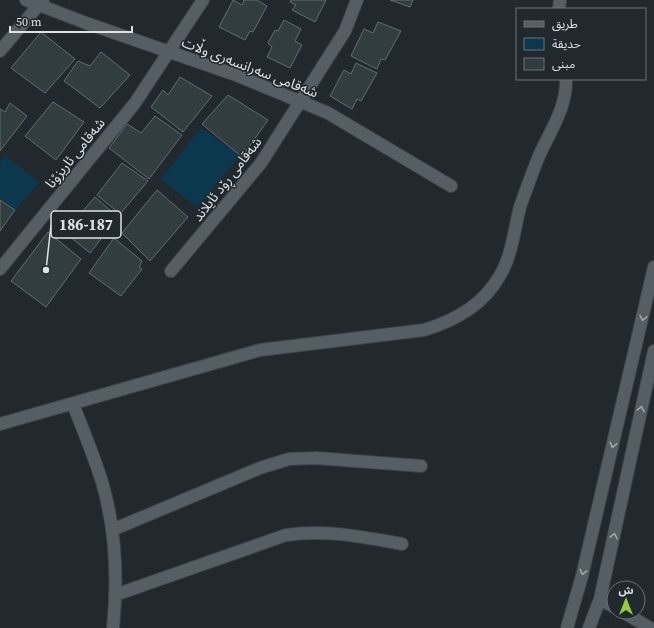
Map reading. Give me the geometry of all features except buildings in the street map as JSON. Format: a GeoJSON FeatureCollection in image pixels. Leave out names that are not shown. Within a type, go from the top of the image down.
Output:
{"type":"FeatureCollection","features":[{"type":"Feature","properties":{"kind":"street","name":"شەقامی سەرانسەری وڵات"},"geometry":{"type":"LineString","coordinates":[[26,0],[42,3],[170,52],[236,75],[328,113],[451,186]]}},
{"type":"Feature","properties":{"kind":"street","name":"شەقامی ئاریزۆنا"},"geometry":{"type":"LineString","coordinates":[[0,269],[135,103],[203,0]]}},
{"type":"Feature","properties":{"kind":"street","name":"شەقامی ڕۆد ئایلاند"},"geometry":{"type":"LineString","coordinates":[[172,271],[261,163],[345,31],[357,0]]}},
{"type":"Feature","properties":{"kind":"street"},"geometry":{"type":"LineString","coordinates":[[0,51],[42,3]]}},
{"type":"Feature","properties":{"kind":"street"},"geometry":{"type":"LineString","coordinates":[[0,424],[260,350],[424,330],[442,325],[459,316],[488,293],[499,278],[507,261],[520,208],[529,181],[562,106],[566,80]]}},
{"type":"Feature","properties":{"kind":"street"},"geometry":{"type":"LineString","coordinates":[[567,628],[582,576],[654,267]]}},
{"type":"Feature","properties":{"kind":"street"},"geometry":{"type":"LineString","coordinates":[[589,628],[600,599],[654,351]]}},
{"type":"Feature","properties":{"kind":"street"},"geometry":{"type":"LineString","coordinates":[[73,404],[102,482],[112,530],[115,554],[113,628]]}},
{"type":"Feature","properties":{"kind":"street"},"geometry":{"type":"LineString","coordinates":[[112,530],[260,468],[289,459],[316,458],[421,466]]}},
{"type":"Feature","properties":{"kind":"street"},"geometry":{"type":"LineString","coordinates":[[115,595],[286,535],[331,532],[402,544]]}},
{"type":"Feature","properties":{"kind":"street"},"geometry":{"type":"LineString","coordinates":[[600,599],[606,602]]}},
{"type":"Feature","properties":{"kind":"street"},"geometry":{"type":"LineString","coordinates":[[636,620],[650,628]]}},
{"type":"Feature","properties":{"kind":"green space"},"geometry":{"type":"Polygon","coordinates":[[[201,128],[240,155],[197,207],[161,179],[201,128]]]}},
{"type":"Feature","properties":{"kind":"green space"},"geometry":{"type":"Polygon","coordinates":[[[5,156],[40,182],[15,210],[0,198],[0,162],[5,156]]]}},
{"type":"Feature","properties":{"kind":"place","name":"186-187"},"geometry":{"type":"Point","coordinates":[46,270]}}]}
